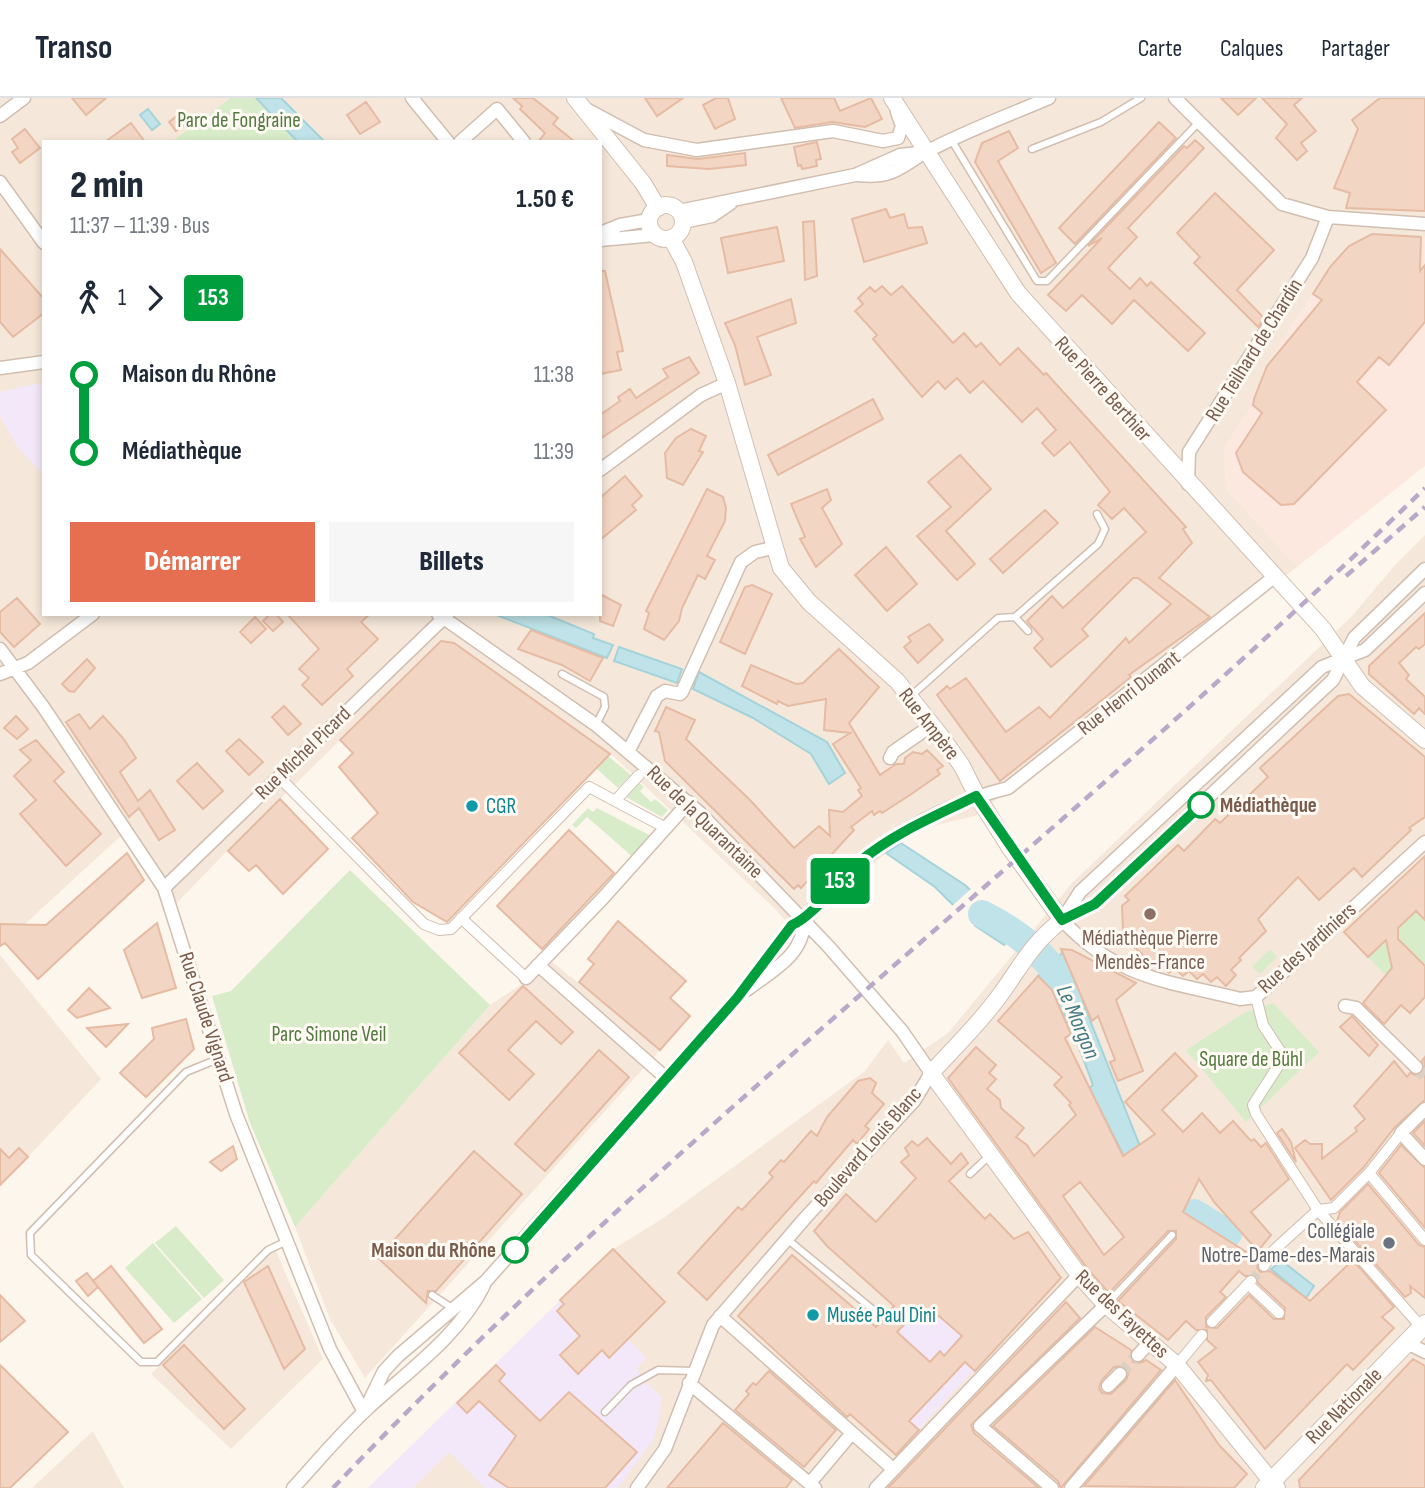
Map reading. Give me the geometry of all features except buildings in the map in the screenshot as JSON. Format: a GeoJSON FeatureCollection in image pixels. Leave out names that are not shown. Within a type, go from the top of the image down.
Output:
{"type":"FeatureCollection","features":[{"type":"Feature","properties":{"kind":"main road","name":"Rue Nationale"},"geometry":{"type":"LineString","coordinates":[[1271,1486],[1423,1326]]}},
{"type":"Feature","properties":{"kind":"street"},"geometry":{"type":"LineString","coordinates":[[0,117],[24,98]]}},
{"type":"Feature","properties":{"kind":"street"},"geometry":{"type":"LineString","coordinates":[[412,98],[446,140]]}},
{"type":"Feature","properties":{"kind":"street"},"geometry":{"type":"LineString","coordinates":[[577,101],[606,122],[644,140],[697,150],[833,131],[883,141],[898,138],[902,133],[892,98]]}},
{"type":"Feature","properties":{"kind":"street","name":"Rue Pierre Berthier"},"geometry":{"type":"LineString","coordinates":[[892,98],[1017,293],[1188,484],[1323,629],[1362,686],[1425,740]]}},
{"type":"Feature","properties":{"kind":"street"},"geometry":{"type":"LineString","coordinates":[[602,239],[658,225],[669,206],[681,216],[712,216],[732,203],[855,175],[900,155],[927,152],[1049,98]]}},
{"type":"Feature","properties":{"kind":"street"},"geometry":{"type":"LineString","coordinates":[[1175,98],[1282,204],[1328,217],[1425,224]]}},
{"type":"Feature","properties":{"kind":"street","name":"Rue Ampère"},"geometry":{"type":"LineString","coordinates":[[577,101],[643,183],[658,225],[684,262],[727,383],[773,548],[793,586],[887,672],[932,725],[962,766],[976,796],[1062,920]]}},
{"type":"Feature","properties":{"kind":"street"},"geometry":{"type":"LineString","coordinates":[[462,140],[498,109],[522,140]]}},
{"type":"Feature","properties":{"kind":"street"},"geometry":{"type":"LineString","coordinates":[[0,182],[42,240]]}},
{"type":"Feature","properties":{"kind":"street"},"geometry":{"type":"LineString","coordinates":[[602,232],[620,225],[658,225],[680,232],[681,216]]}},
{"type":"Feature","properties":{"kind":"street","name":"Rue Teilhard de Chardin"},"geometry":{"type":"LineString","coordinates":[[1188,484],[1189,452],[1312,258],[1328,217]]}},
{"type":"Feature","properties":{"kind":"street"},"geometry":{"type":"LineString","coordinates":[[0,368],[42,362]]}},
{"type":"Feature","properties":{"kind":"street"},"geometry":{"type":"LineString","coordinates":[[602,469],[701,395],[727,383]]}},
{"type":"Feature","properties":{"kind":"street"},"geometry":{"type":"LineString","coordinates":[[629,750],[657,696],[665,691],[680,694],[682,692],[741,562],[755,552],[773,548]]}},
{"type":"Feature","properties":{"kind":"street","name":"Boulevard Louis Blanc"},"geometry":{"type":"LineString","coordinates":[[637,1488],[665,1449],[713,1325],[787,1238],[914,1101],[931,1073],[1001,994],[1020,963],[1042,936],[1062,920],[1095,904],[1333,680],[1354,638],[1425,569]]}},
{"type":"Feature","properties":{"kind":"street","name":"Rue Henri Dunant"},"geometry":{"type":"LineString","coordinates":[[804,920],[814,905],[876,850],[899,835],[976,796],[1008,788],[1274,577]]}},
{"type":"Feature","properties":{"kind":"street","name":"Boulevard Louis Blanc"},"geometry":{"type":"LineString","coordinates":[[1062,920],[1080,892],[1322,667],[1365,650],[1425,593]]}},
{"type":"Feature","properties":{"kind":"street"},"geometry":{"type":"LineString","coordinates":[[0,674],[28,663],[90,616]]}},
{"type":"Feature","properties":{"kind":"street","name":"Rue de la Quarantaine"},"geometry":{"type":"LineString","coordinates":[[443,616],[596,725],[689,802],[804,920],[902,1031],[931,1073]]}},
{"type":"Feature","properties":{"kind":"street","name":"Rue Michel Picard"},"geometry":{"type":"LineString","coordinates":[[164,888],[443,616]]}},
{"type":"Feature","properties":{"kind":"street","name":"Rue Claude Vignard"},"geometry":{"type":"LineString","coordinates":[[0,649],[15,666],[164,888],[236,1114],[330,1349],[364,1412]]}},
{"type":"Feature","properties":{"kind":"street"},"geometry":{"type":"LineString","coordinates":[[890,758],[893,752],[932,725]]}},
{"type":"Feature","properties":{"kind":"street"},"geometry":{"type":"LineString","coordinates":[[615,801],[639,775]]}},
{"type":"Feature","properties":{"kind":"street"},"geometry":{"type":"LineString","coordinates":[[279,777],[424,924],[439,930],[452,929],[589,787],[666,828]]}},
{"type":"Feature","properties":{"kind":"street"},"geometry":{"type":"LineString","coordinates":[[461,918],[526,978],[689,802]]}},
{"type":"Feature","properties":{"kind":"street","name":"Rue des Jardiniers"},"geometry":{"type":"LineString","coordinates":[[1062,920],[1089,946],[1131,972],[1240,999],[1256,997],[1425,842]]}},
{"type":"Feature","properties":{"kind":"street"},"geometry":{"type":"LineString","coordinates":[[364,1412],[384,1371],[452,1308],[486,1282],[737,998],[796,950],[804,936],[804,920]]}},
{"type":"Feature","properties":{"kind":"street"},"geometry":{"type":"LineString","coordinates":[[538,965],[666,1078]]}},
{"type":"Feature","properties":{"kind":"street"},"geometry":{"type":"LineString","coordinates":[[1256,997],[1263,1025],[1284,1057],[1253,1105],[1256,1114],[1318,1210],[1423,1326]]}},
{"type":"Feature","properties":{"kind":"street"},"geometry":{"type":"LineString","coordinates":[[1346,1006],[1356,1008],[1416,1067]]}},
{"type":"Feature","properties":{"kind":"street","name":"Rue des Fayettes"},"geometry":{"type":"LineString","coordinates":[[931,1073],[1079,1275],[1106,1305],[1177,1365],[1271,1486]]}},
{"type":"Feature","properties":{"kind":"street"},"geometry":{"type":"LineString","coordinates":[[1264,1265],[1273,1251],[1318,1210],[1334,1208],[1425,1109]]}},
{"type":"Feature","properties":{"kind":"street"},"geometry":{"type":"LineString","coordinates":[[1401,1133],[1425,1159]]}},
{"type":"Feature","properties":{"kind":"street"},"geometry":{"type":"LineString","coordinates":[[1368,1173],[1425,1240]]}},
{"type":"Feature","properties":{"kind":"street"},"geometry":{"type":"LineString","coordinates":[[876,1488],[1079,1275]]}},
{"type":"Feature","properties":{"kind":"street"},"geometry":{"type":"LineString","coordinates":[[293,1488],[364,1412],[437,1346],[474,1306],[486,1282]]}},
{"type":"Feature","properties":{"kind":"street"},"geometry":{"type":"LineString","coordinates":[[1212,1322],[1250,1283],[1279,1313]]}},
{"type":"Feature","properties":{"kind":"street"},"geometry":{"type":"LineString","coordinates":[[1052,1488],[980,1426],[1106,1305]]}},
{"type":"Feature","properties":{"kind":"street"},"geometry":{"type":"LineString","coordinates":[[720,1316],[893,1469]]}},
{"type":"Feature","properties":{"kind":"street"},"geometry":{"type":"LineString","coordinates":[[1071,1488],[1202,1335]]}},
{"type":"Feature","properties":{"kind":"street"},"geometry":{"type":"LineString","coordinates":[[1138,1355],[1150,1342]]}},
{"type":"Feature","properties":{"kind":"street"},"geometry":{"type":"LineString","coordinates":[[1407,1343],[1425,1352]]}},
{"type":"Feature","properties":{"kind":"street"},"geometry":{"type":"LineString","coordinates":[[1108,1386],[1120,1374]]}},
{"type":"Feature","properties":{"kind":"street"},"geometry":{"type":"LineString","coordinates":[[689,1383],[812,1485],[852,1433]]}},
{"type":"Feature","properties":{"kind":"lane"},"geometry":{"type":"LineString","coordinates":[[1032,149],[1101,122],[1141,98]]}},
{"type":"Feature","properties":{"kind":"lane"},"geometry":{"type":"LineString","coordinates":[[952,141],[1037,281],[1047,281],[1199,122]]}},
{"type":"Feature","properties":{"kind":"lane"},"geometry":{"type":"LineString","coordinates":[[910,698],[998,618],[1015,617],[1097,544],[1105,529],[1097,514]]}},
{"type":"Feature","properties":{"kind":"lane"},"geometry":{"type":"LineString","coordinates":[[1015,617],[1028,631]]}},
{"type":"Feature","properties":{"kind":"lane"},"geometry":{"type":"LineString","coordinates":[[562,674],[604,698],[606,707],[596,725]]}},
{"type":"Feature","properties":{"kind":"lane"},"geometry":{"type":"LineString","coordinates":[[220,1059],[186,1072],[30,1233],[31,1255],[141,1362],[157,1362],[268,1250],[287,1241]]}},
{"type":"Feature","properties":{"kind":"lane"},"geometry":{"type":"LineString","coordinates":[[970,1174],[990,1155]]}},
{"type":"Feature","properties":{"kind":"lane"},"geometry":{"type":"LineString","coordinates":[[1106,1305],[1172,1236]]}},
{"type":"Feature","properties":{"kind":"lane"},"geometry":{"type":"LineString","coordinates":[[787,1238],[877,1313]]}},
{"type":"Feature","properties":{"kind":"lane"},"geometry":{"type":"LineString","coordinates":[[432,1295],[452,1308]]}},
{"type":"Feature","properties":{"kind":"lane"},"geometry":{"type":"LineString","coordinates":[[605,1412],[631,1385],[658,1370],[694,1371]]}},
{"type":"Feature","properties":{"kind":"shaded area"},"geometry":{"type":"Polygon","coordinates":[[[0,98],[1425,98],[1425,237],[1372,234],[1349,246],[1330,267],[1267,366],[1253,405],[1224,449],[1226,488],[1297,567],[975,816],[923,828],[886,853],[824,907],[803,941],[775,909],[611,754],[454,643],[441,641],[280,799],[328,849],[283,894],[256,865],[245,868],[227,851],[171,909],[125,832],[0,947],[0,98]]]}},
{"type":"Feature","properties":{"kind":"shaded area"},"geometry":{"type":"Polygon","coordinates":[[[1372,234],[1425,237],[1425,466],[1297,567],[1226,488],[1224,449],[1253,405],[1267,366],[1330,267],[1349,246],[1372,234]]]}},
{"type":"Feature","properties":{"kind":"shaded area"},"geometry":{"type":"Polygon","coordinates":[[[34,384],[42,385],[42,473],[18,448],[0,416],[0,392],[34,384]]]}},
{"type":"Feature","properties":{"kind":"shaded area"},"geometry":{"type":"Polygon","coordinates":[[[1425,535],[1425,1488],[368,1488],[615,1248],[662,1219],[865,1071],[888,1040],[904,1063],[948,1033],[1072,883],[1352,616],[1395,565],[1425,535]]]}},
{"type":"Feature","properties":{"kind":"shaded area"},"geometry":{"type":"Polygon","coordinates":[[[0,955],[101,1079],[0,1187],[0,955]]]}},
{"type":"Feature","properties":{"kind":"shaded area"},"geometry":{"type":"Polygon","coordinates":[[[550,960],[660,1050],[365,1378],[330,1319],[295,1227],[490,1005],[525,982],[550,960]]]}},
{"type":"Feature","properties":{"kind":"shaded area"},"geometry":{"type":"Polygon","coordinates":[[[275,1249],[323,1359],[231,1449],[151,1374],[275,1249]]]}},
{"type":"Feature","properties":{"kind":"shaded area"},"geometry":{"type":"Polygon","coordinates":[[[576,1285],[646,1358],[637,1368],[643,1380],[661,1397],[660,1417],[653,1440],[618,1488],[485,1488],[449,1452],[413,1488],[368,1488],[576,1285]]]}},
{"type":"Feature","properties":{"kind":"shaded area"},"geometry":{"type":"Polygon","coordinates":[[[921,1306],[934,1319],[939,1316],[986,1357],[918,1430],[862,1373],[921,1306]]]}},
{"type":"Feature","properties":{"kind":"shaded area"},"geometry":{"type":"Polygon","coordinates":[[[93,1431],[124,1488],[32,1488],[93,1431]]]}},
{"type":"Feature","properties":{"kind":"green space","name":"Parc de Fongraine"},"geometry":{"type":"Polygon","coordinates":[[[231,98],[254,98],[296,140],[174,140],[231,98]]]}},
{"type":"Feature","properties":{"kind":"green space"},"geometry":{"type":"Polygon","coordinates":[[[608,756],[631,775],[618,788],[596,768],[608,756]]]}},
{"type":"Feature","properties":{"kind":"green space"},"geometry":{"type":"Polygon","coordinates":[[[639,783],[644,787],[640,791],[651,802],[655,799],[668,810],[662,817],[626,797],[639,783]]]}},
{"type":"Feature","properties":{"kind":"green space"},"geometry":{"type":"Polygon","coordinates":[[[588,808],[593,812],[597,808],[653,837],[634,858],[587,817],[576,828],[572,825],[588,808]]]}},
{"type":"Feature","properties":{"kind":"green space","name":"Parc Simone Veil"},"geometry":{"type":"Polygon","coordinates":[[[350,870],[490,1005],[295,1227],[250,1123],[212,996],[231,991],[350,870]]]}},
{"type":"Feature","properties":{"kind":"green space"},"geometry":{"type":"Polygon","coordinates":[[[1417,912],[1425,920],[1425,966],[1407,949],[1385,975],[1368,957],[1386,940],[1391,940],[1398,933],[1398,928],[1417,912]]]}},
{"type":"Feature","properties":{"kind":"green space"},"geometry":{"type":"Polygon","coordinates":[[[1270,949],[1277,957],[1260,974],[1252,967],[1270,949]]]}},
{"type":"Feature","properties":{"kind":"green space","name":"Square de Bühl"},"geometry":{"type":"Polygon","coordinates":[[[1273,1003],[1319,1052],[1246,1122],[1186,1050],[1244,1013],[1273,1003]]]}},
{"type":"Feature","properties":{"kind":"green space"},"geometry":{"type":"Polygon","coordinates":[[[176,1226],[224,1280],[204,1298],[155,1243],[176,1226]]]}},
{"type":"Feature","properties":{"kind":"green space"},"geometry":{"type":"Polygon","coordinates":[[[153,1243],[202,1299],[174,1323],[125,1268],[153,1243]]]}},
{"type":"Feature","properties":{"kind":"water"},"geometry":{"type":"Polygon","coordinates":[[[256,98],[281,98],[323,140],[296,140],[256,98]]]}},
{"type":"Feature","properties":{"kind":"water"},"geometry":{"type":"Polygon","coordinates":[[[148,109],[160,124],[152,130],[140,115],[148,109]]]}},
{"type":"Feature","properties":{"kind":"water"},"geometry":{"type":"Polygon","coordinates":[[[499,616],[550,616],[613,645],[607,658],[499,616]]]}},
{"type":"Feature","properties":{"kind":"water"},"geometry":{"type":"Polygon","coordinates":[[[619,647],[682,669],[677,683],[614,661],[619,647]]]}},
{"type":"Feature","properties":{"kind":"water"},"geometry":{"type":"Polygon","coordinates":[[[699,672],[827,742],[845,773],[829,784],[811,754],[753,718],[693,689],[699,672]]]}},
{"type":"Feature","properties":{"kind":"water"},"geometry":{"type":"Polygon","coordinates":[[[901,843],[965,885],[997,914],[1022,924],[1004,945],[971,923],[935,887],[886,853],[901,843]]]}},
{"type":"Feature","properties":{"kind":"water"},"geometry":{"type":"Polygon","coordinates":[[[1063,952],[1145,1159],[1134,1176],[1089,1088],[1093,1085],[1071,1028],[1048,987],[1038,976],[1063,952]]]}},
{"type":"Feature","properties":{"kind":"water"},"geometry":{"type":"Polygon","coordinates":[[[1282,1261],[1314,1286],[1306,1298],[1271,1269],[1282,1261]]]}},
{"type":"Feature","properties":{"kind":"pier"},"geometry":{"type":"Polygon","coordinates":[[[973,887],[989,903],[980,912],[990,904],[996,909],[971,928],[951,907],[973,887]]]}},
{"type":"Feature","properties":{"kind":"waterway","name":"Le Morgon"},"geometry":{"type":"LineString","coordinates":[[982,914],[1009,929],[1033,948],[1054,971],[1069,998]]}},
{"type":"Feature","properties":{"kind":"waterway","name":"Le Morgon"},"geometry":{"type":"LineString","coordinates":[[1194,1213],[1228,1234]]}},
{"type":"Feature","properties":{"kind":"tunnel"},"geometry":{"type":"LineString","coordinates":[[1416,1067],[1425,1077]]}},
{"type":"Feature","properties":{"kind":"tunnel"},"geometry":{"type":"LineString","coordinates":[[1251,1281],[1264,1266]]}},
{"type":"Feature","properties":{"kind":"tunnel"},"geometry":{"type":"LineString","coordinates":[[1120,1374],[1138,1355]]}},
{"type":"Feature","properties":{"kind":"railway"},"geometry":{"type":"LineString","coordinates":[[333,1488],[463,1357],[597,1230],[734,1105],[1153,739],[1291,615],[1425,488]]}},
{"type":"Feature","properties":{"kind":"railway"},"geometry":{"type":"LineString","coordinates":[[1346,576],[1425,507]]}},
{"type":"Feature","properties":{"kind":"bus line","name":"153"},"geometry":{"type":"LineString","coordinates":[[515,1250],[737,998],[758,966],[792,925],[804,920],[814,905],[862,859],[899,835],[976,796],[1062,920],[1095,904],[1201,805]]}},
{"type":"Feature","properties":{"kind":"place","name":"Médiathèque"},"geometry":{"type":"Point","coordinates":[1201,805]}},
{"type":"Feature","properties":{"kind":"place","name":"CGR"},"geometry":{"type":"Point","coordinates":[472,806]}},
{"type":"Feature","properties":{"kind":"place","name":"Médiathèque Pierre Mendès-France"},"geometry":{"type":"Point","coordinates":[1150,914]}},
{"type":"Feature","properties":{"kind":"place","name":"Collégiale Notre-Dame-des-Marais"},"geometry":{"type":"Point","coordinates":[1389,1243]}},
{"type":"Feature","properties":{"kind":"place","name":"Maison du Rhône"},"geometry":{"type":"Point","coordinates":[515,1250]}},
{"type":"Feature","properties":{"kind":"place","name":"Musée Paul Dini"},"geometry":{"type":"Point","coordinates":[813,1315]}}]}
